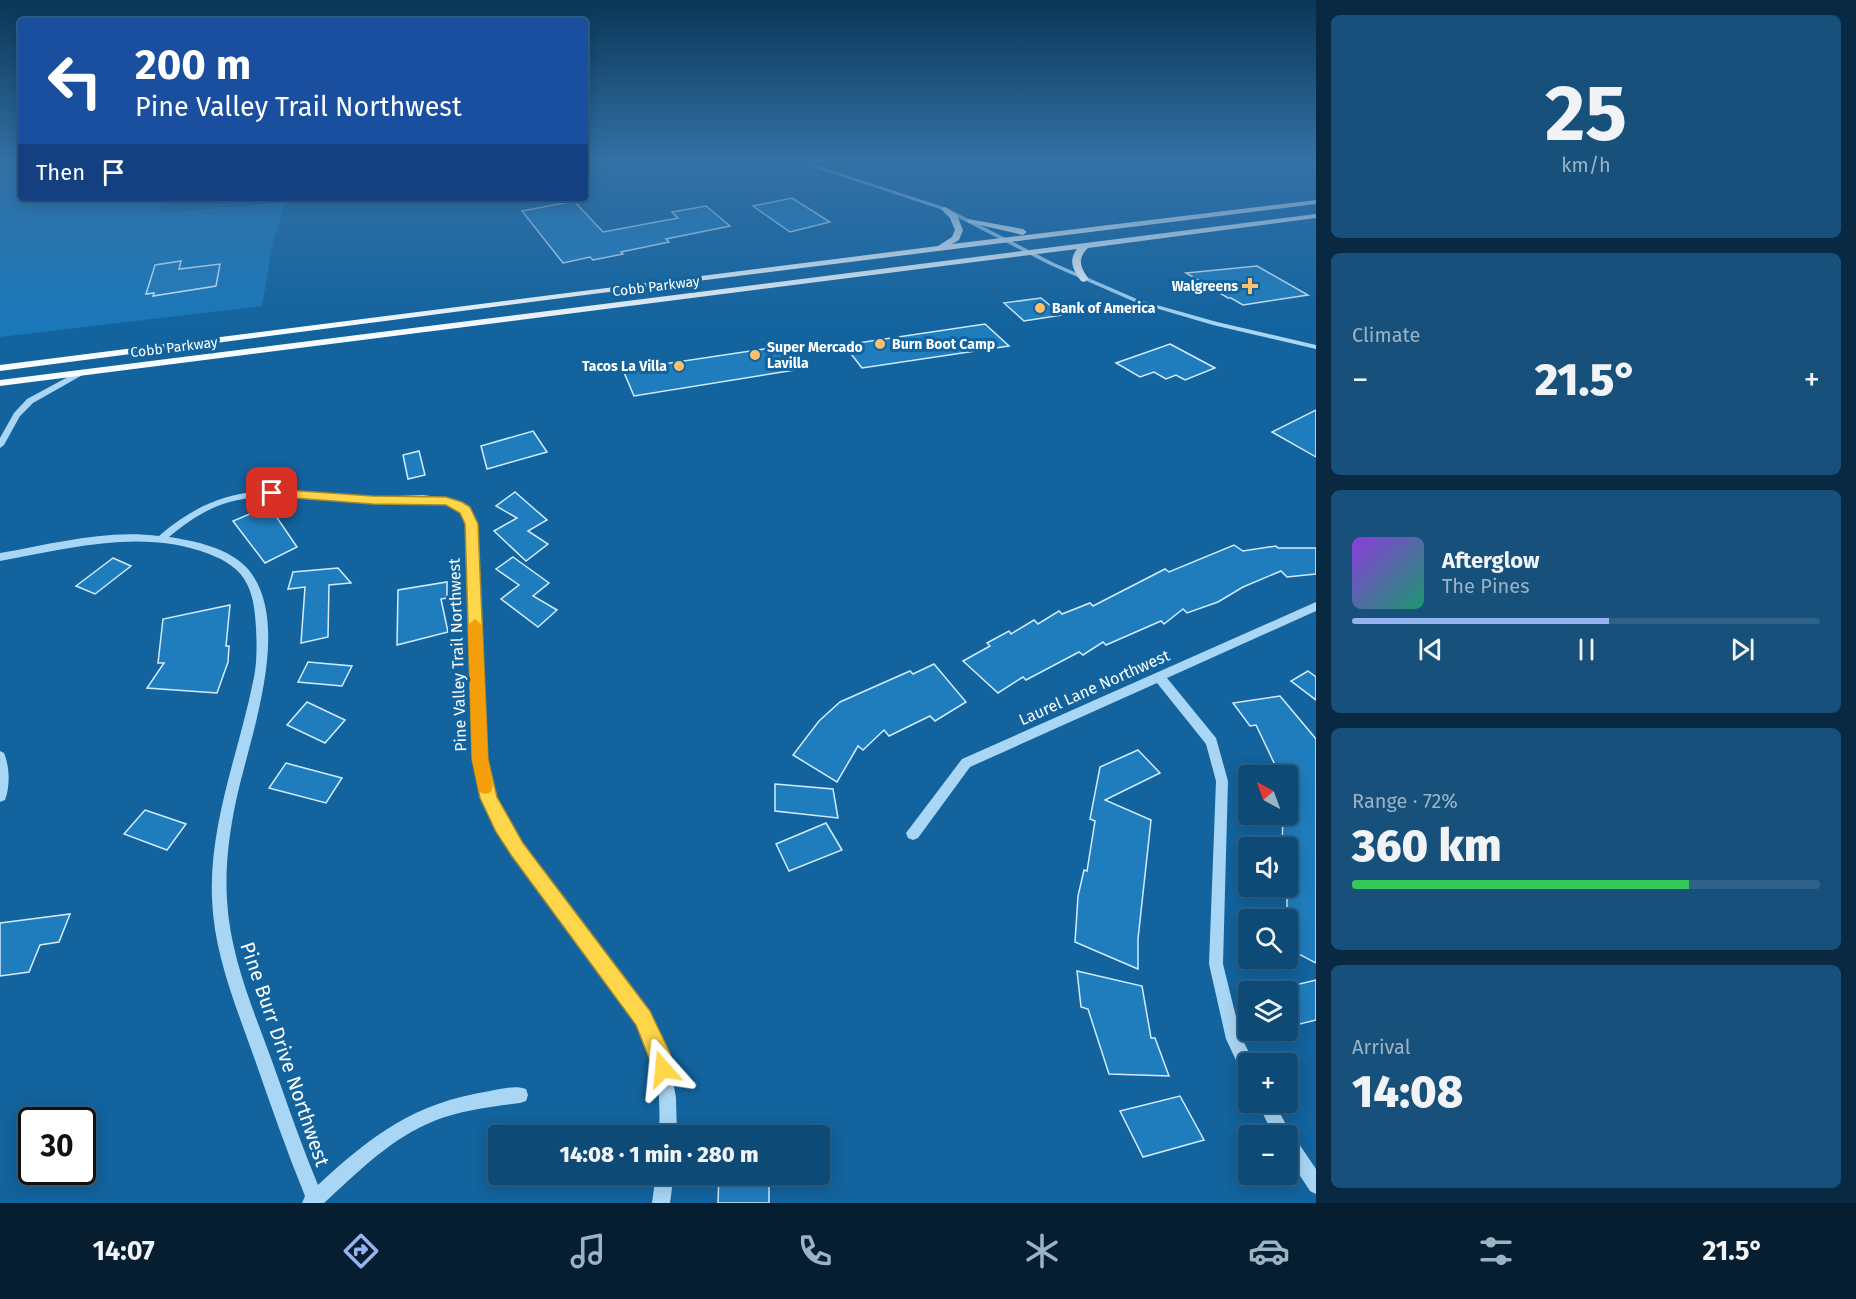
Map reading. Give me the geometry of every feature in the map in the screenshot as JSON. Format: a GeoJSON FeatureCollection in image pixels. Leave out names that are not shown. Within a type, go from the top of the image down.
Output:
{"type":"FeatureCollection","features":[{"type":"Feature","properties":{"kind":"main road"},"geometry":{"type":"LineString","coordinates":[[938,248],[956,238],[958,234],[956,221],[951,215]]}},
{"type":"Feature","properties":{"kind":"main road","name":"Cobb Parkway"},"geometry":{"type":"LineString","coordinates":[[0,368],[1200,215]]}},
{"type":"Feature","properties":{"kind":"main road"},"geometry":{"type":"LineString","coordinates":[[1030,253],[1035,248],[1048,243],[1148,230],[1181,222],[1192,216]]}},
{"type":"Feature","properties":{"kind":"main road","name":"Cobb Parkway"},"geometry":{"type":"LineString","coordinates":[[0,383],[1316,216]]}},
{"type":"Feature","properties":{"kind":"main road"},"geometry":{"type":"LineString","coordinates":[[971,221],[1022,232],[1056,233]]}},
{"type":"Feature","properties":{"kind":"main road"},"geometry":{"type":"LineString","coordinates":[[775,286],[808,276],[871,264],[997,248],[1006,240]]}},
{"type":"Feature","properties":{"kind":"main road"},"geometry":{"type":"LineString","coordinates":[[1084,279],[1075,264],[1076,256],[1085,246]]}},
{"type":"Feature","properties":{"kind":"street"},"geometry":{"type":"LineString","coordinates":[[958,215],[1084,279],[1159,308],[1253,334],[1316,347]]}},
{"type":"Feature","properties":{"kind":"street"},"geometry":{"type":"LineString","coordinates":[[0,445],[17,415],[30,401],[82,373]]}},
{"type":"Feature","properties":{"kind":"street","name":"Pine Valley Trail Northwest"},"geometry":{"type":"LineString","coordinates":[[161,539],[183,521],[208,507],[233,497],[258,493],[372,500],[446,501],[458,504],[466,510],[471,524],[480,759],[488,798],[517,849],[643,1018],[656,1044],[663,1069],[668,1098],[668,1125]]}},
{"type":"Feature","properties":{"kind":"street","name":"Pine Burr Drive Northwest"},"geometry":{"type":"LineString","coordinates":[[0,557],[121,538],[161,539],[196,546],[229,559],[248,575],[258,595],[262,630],[260,678],[224,835],[219,877],[220,902],[227,949],[242,1002],[313,1201]]}},
{"type":"Feature","properties":{"kind":"street","name":"Laurel Lane Northwest"},"geometry":{"type":"LineString","coordinates":[[912,833],[966,763],[1316,606]]}},
{"type":"Feature","properties":{"kind":"street"},"geometry":{"type":"LineString","coordinates":[[1158,676],[1212,742],[1222,782],[1216,964],[1234,1039],[1241,1053]]}},
{"type":"Feature","properties":{"kind":"street"},"geometry":{"type":"LineString","coordinates":[[0,757],[2,775],[0,796]]}},
{"type":"Feature","properties":{"kind":"street"},"geometry":{"type":"LineString","coordinates":[[313,1201],[383,1141],[416,1120],[448,1107],[520,1095]]}},
{"type":"Feature","properties":{"kind":"street"},"geometry":{"type":"LineString","coordinates":[[1298,1158],[1316,1185]]}},
{"type":"Feature","properties":{"kind":"street"},"geometry":{"type":"LineString","coordinates":[[661,1203],[663,1185]]}},
{"type":"Feature","properties":{"kind":"shaded area"},"geometry":{"type":"Polygon","coordinates":[[[0,215],[282,215],[273,242],[262,306],[0,337],[0,215]]]}},
{"type":"Feature","properties":{"kind":"building"},"geometry":{"type":"Polygon","coordinates":[[[525,215],[587,215],[603,232],[678,218],[675,215],[717,215],[730,226],[666,239],[669,242],[621,252],[623,254],[593,260],[590,257],[563,263],[525,215]]]}},
{"type":"Feature","properties":{"kind":"building"},"geometry":{"type":"Polygon","coordinates":[[[766,215],[819,215],[830,222],[790,232],[766,215]]]}},
{"type":"Feature","properties":{"kind":"building"},"geometry":{"type":"Polygon","coordinates":[[[181,261],[179,269],[220,264],[216,286],[153,296],[154,293],[146,294],[155,265],[181,261]]]}},
{"type":"Feature","properties":{"kind":"building","name":"Walgreens"},"geometry":{"type":"Polygon","coordinates":[[[1257,266],[1308,295],[1243,305],[1186,273],[1257,266]]]}},
{"type":"Feature","properties":{"kind":"building","name":"Bank of America"},"geometry":{"type":"Polygon","coordinates":[[[1041,298],[1062,315],[1024,321],[1004,303],[1041,298]]]}},
{"type":"Feature","properties":{"kind":"building"},"geometry":{"type":"Polygon","coordinates":[[[985,324],[1009,346],[862,368],[844,345],[985,324]]]}},
{"type":"Feature","properties":{"kind":"building"},"geometry":{"type":"Polygon","coordinates":[[[1170,344],[1215,368],[1185,380],[1176,375],[1166,379],[1154,372],[1140,377],[1116,363],[1170,344]]]}},
{"type":"Feature","properties":{"kind":"building"},"geometry":{"type":"Polygon","coordinates":[[[778,347],[795,370],[634,396],[623,370],[778,347]]]}},
{"type":"Feature","properties":{"kind":"building"},"geometry":{"type":"Polygon","coordinates":[[[1316,410],[1316,457],[1272,432],[1316,410]]]}},
{"type":"Feature","properties":{"kind":"building"},"geometry":{"type":"Polygon","coordinates":[[[533,431],[547,452],[487,469],[481,446],[533,431]]]}},
{"type":"Feature","properties":{"kind":"building"},"geometry":{"type":"Polygon","coordinates":[[[419,451],[425,475],[408,479],[403,455],[419,451]]]}},
{"type":"Feature","properties":{"kind":"building"},"geometry":{"type":"Polygon","coordinates":[[[515,492],[547,520],[528,531],[548,544],[526,561],[494,531],[517,518],[496,506],[515,492]]]}},
{"type":"Feature","properties":{"kind":"building"},"geometry":{"type":"Polygon","coordinates":[[[269,506],[297,547],[265,563],[233,521],[269,506]]]}},
{"type":"Feature","properties":{"kind":"building"},"geometry":{"type":"Polygon","coordinates":[[[1234,545],[1243,551],[1276,546],[1278,548],[1316,548],[1316,574],[1287,577],[1281,571],[1243,587],[1218,602],[1187,613],[1183,609],[1164,624],[1161,621],[1106,645],[1103,642],[1083,655],[1079,652],[1026,680],[1023,677],[998,693],[963,661],[990,646],[987,643],[1009,631],[1011,634],[1034,620],[1038,624],[1059,611],[1062,614],[1090,603],[1093,606],[1165,569],[1169,572],[1234,545]]]}},
{"type":"Feature","properties":{"kind":"building"},"geometry":{"type":"Polygon","coordinates":[[[513,557],[549,583],[533,596],[557,610],[538,627],[501,599],[519,585],[496,569],[513,557]]]}},
{"type":"Feature","properties":{"kind":"building"},"geometry":{"type":"Polygon","coordinates":[[[113,558],[131,566],[95,594],[76,586],[113,558]]]}},
{"type":"Feature","properties":{"kind":"building"},"geometry":{"type":"Polygon","coordinates":[[[338,568],[351,583],[329,585],[328,637],[301,643],[305,587],[288,589],[293,572],[338,568]]]}},
{"type":"Feature","properties":{"kind":"building"},"geometry":{"type":"Polygon","coordinates":[[[447,582],[447,598],[441,599],[448,632],[397,645],[398,590],[447,582]]]}},
{"type":"Feature","properties":{"kind":"building"},"geometry":{"type":"Polygon","coordinates":[[[230,605],[226,646],[229,646],[228,662],[217,693],[147,688],[164,663],[158,663],[163,619],[230,605]]]}},
{"type":"Feature","properties":{"kind":"building"},"geometry":{"type":"Polygon","coordinates":[[[308,662],[352,666],[342,686],[298,682],[308,662]]]}},
{"type":"Feature","properties":{"kind":"building"},"geometry":{"type":"Polygon","coordinates":[[[934,664],[966,702],[935,721],[930,716],[889,736],[884,730],[863,750],[858,746],[837,782],[793,755],[819,721],[840,702],[910,671],[913,674],[934,664]]]}},
{"type":"Feature","properties":{"kind":"building"},"geometry":{"type":"Polygon","coordinates":[[[1308,671],[1316,677],[1316,700],[1291,681],[1308,671]]]}},
{"type":"Feature","properties":{"kind":"building"},"geometry":{"type":"Polygon","coordinates":[[[1280,696],[1316,739],[1316,963],[1298,954],[1298,909],[1287,909],[1287,897],[1298,897],[1298,837],[1282,837],[1283,825],[1298,825],[1298,765],[1275,765],[1256,725],[1250,726],[1233,703],[1280,696]]]}},
{"type":"Feature","properties":{"kind":"building"},"geometry":{"type":"Polygon","coordinates":[[[307,702],[345,720],[325,743],[287,725],[307,702]]]}},
{"type":"Feature","properties":{"kind":"building"},"geometry":{"type":"Polygon","coordinates":[[[1138,750],[1160,773],[1105,800],[1151,820],[1138,939],[1138,969],[1075,942],[1078,896],[1084,870],[1087,871],[1095,821],[1090,819],[1100,767],[1138,750]]]}},
{"type":"Feature","properties":{"kind":"building"},"geometry":{"type":"Polygon","coordinates":[[[286,763],[342,778],[326,803],[269,788],[286,763]]]}},
{"type":"Feature","properties":{"kind":"building"},"geometry":{"type":"Polygon","coordinates":[[[775,784],[833,789],[838,818],[775,811],[775,784]]]}},
{"type":"Feature","properties":{"kind":"building"},"geometry":{"type":"Polygon","coordinates":[[[145,810],[186,824],[167,850],[124,834],[145,810]]]}},
{"type":"Feature","properties":{"kind":"building"},"geometry":{"type":"Polygon","coordinates":[[[826,823],[842,850],[789,871],[776,844],[826,823]]]}},
{"type":"Feature","properties":{"kind":"building"},"geometry":{"type":"Polygon","coordinates":[[[70,914],[59,942],[40,945],[29,972],[0,976],[0,923],[70,914]]]}},
{"type":"Feature","properties":{"kind":"building"},"geometry":{"type":"Polygon","coordinates":[[[1077,971],[1142,986],[1151,1038],[1155,1038],[1169,1076],[1109,1074],[1088,1009],[1081,1007],[1077,971]]]}},
{"type":"Feature","properties":{"kind":"building"},"geometry":{"type":"Polygon","coordinates":[[[1316,980],[1316,1020],[1300,1024],[1298,1021],[1298,984],[1316,980]]]}},
{"type":"Feature","properties":{"kind":"building"},"geometry":{"type":"Polygon","coordinates":[[[1180,1096],[1204,1140],[1143,1157],[1120,1111],[1180,1096]]]}},
{"type":"Feature","properties":{"kind":"building"},"geometry":{"type":"Polygon","coordinates":[[[719,1185],[769,1185],[769,1203],[718,1203],[719,1185]]]}},
{"type":"Feature","properties":{"kind":"slow traffic"},"geometry":{"type":"LineString","coordinates":[[475,625],[480,759],[485,786]]}},
{"type":"Feature","properties":{"kind":"place","name":"Walgreens"},"geometry":{"type":"Point","coordinates":[1250,286]}},
{"type":"Feature","properties":{"kind":"place","name":"Bank of America"},"geometry":{"type":"Point","coordinates":[1040,308]}},
{"type":"Feature","properties":{"kind":"place","name":"Burn Boot Camp"},"geometry":{"type":"Point","coordinates":[880,344]}},
{"type":"Feature","properties":{"kind":"place","name":"Super Mercado Lavilla"},"geometry":{"type":"Point","coordinates":[755,355]}},
{"type":"Feature","properties":{"kind":"place","name":"Tacos La Villa"},"geometry":{"type":"Point","coordinates":[679,366]}},
{"type":"Feature","properties":{"kind":"route"},"geometry":{"type":"LineString","coordinates":[[272,493],[372,500],[446,501],[458,504],[466,510],[471,524],[480,759],[488,798],[517,849],[643,1018],[659,1053],[663,1069]]}}]}
